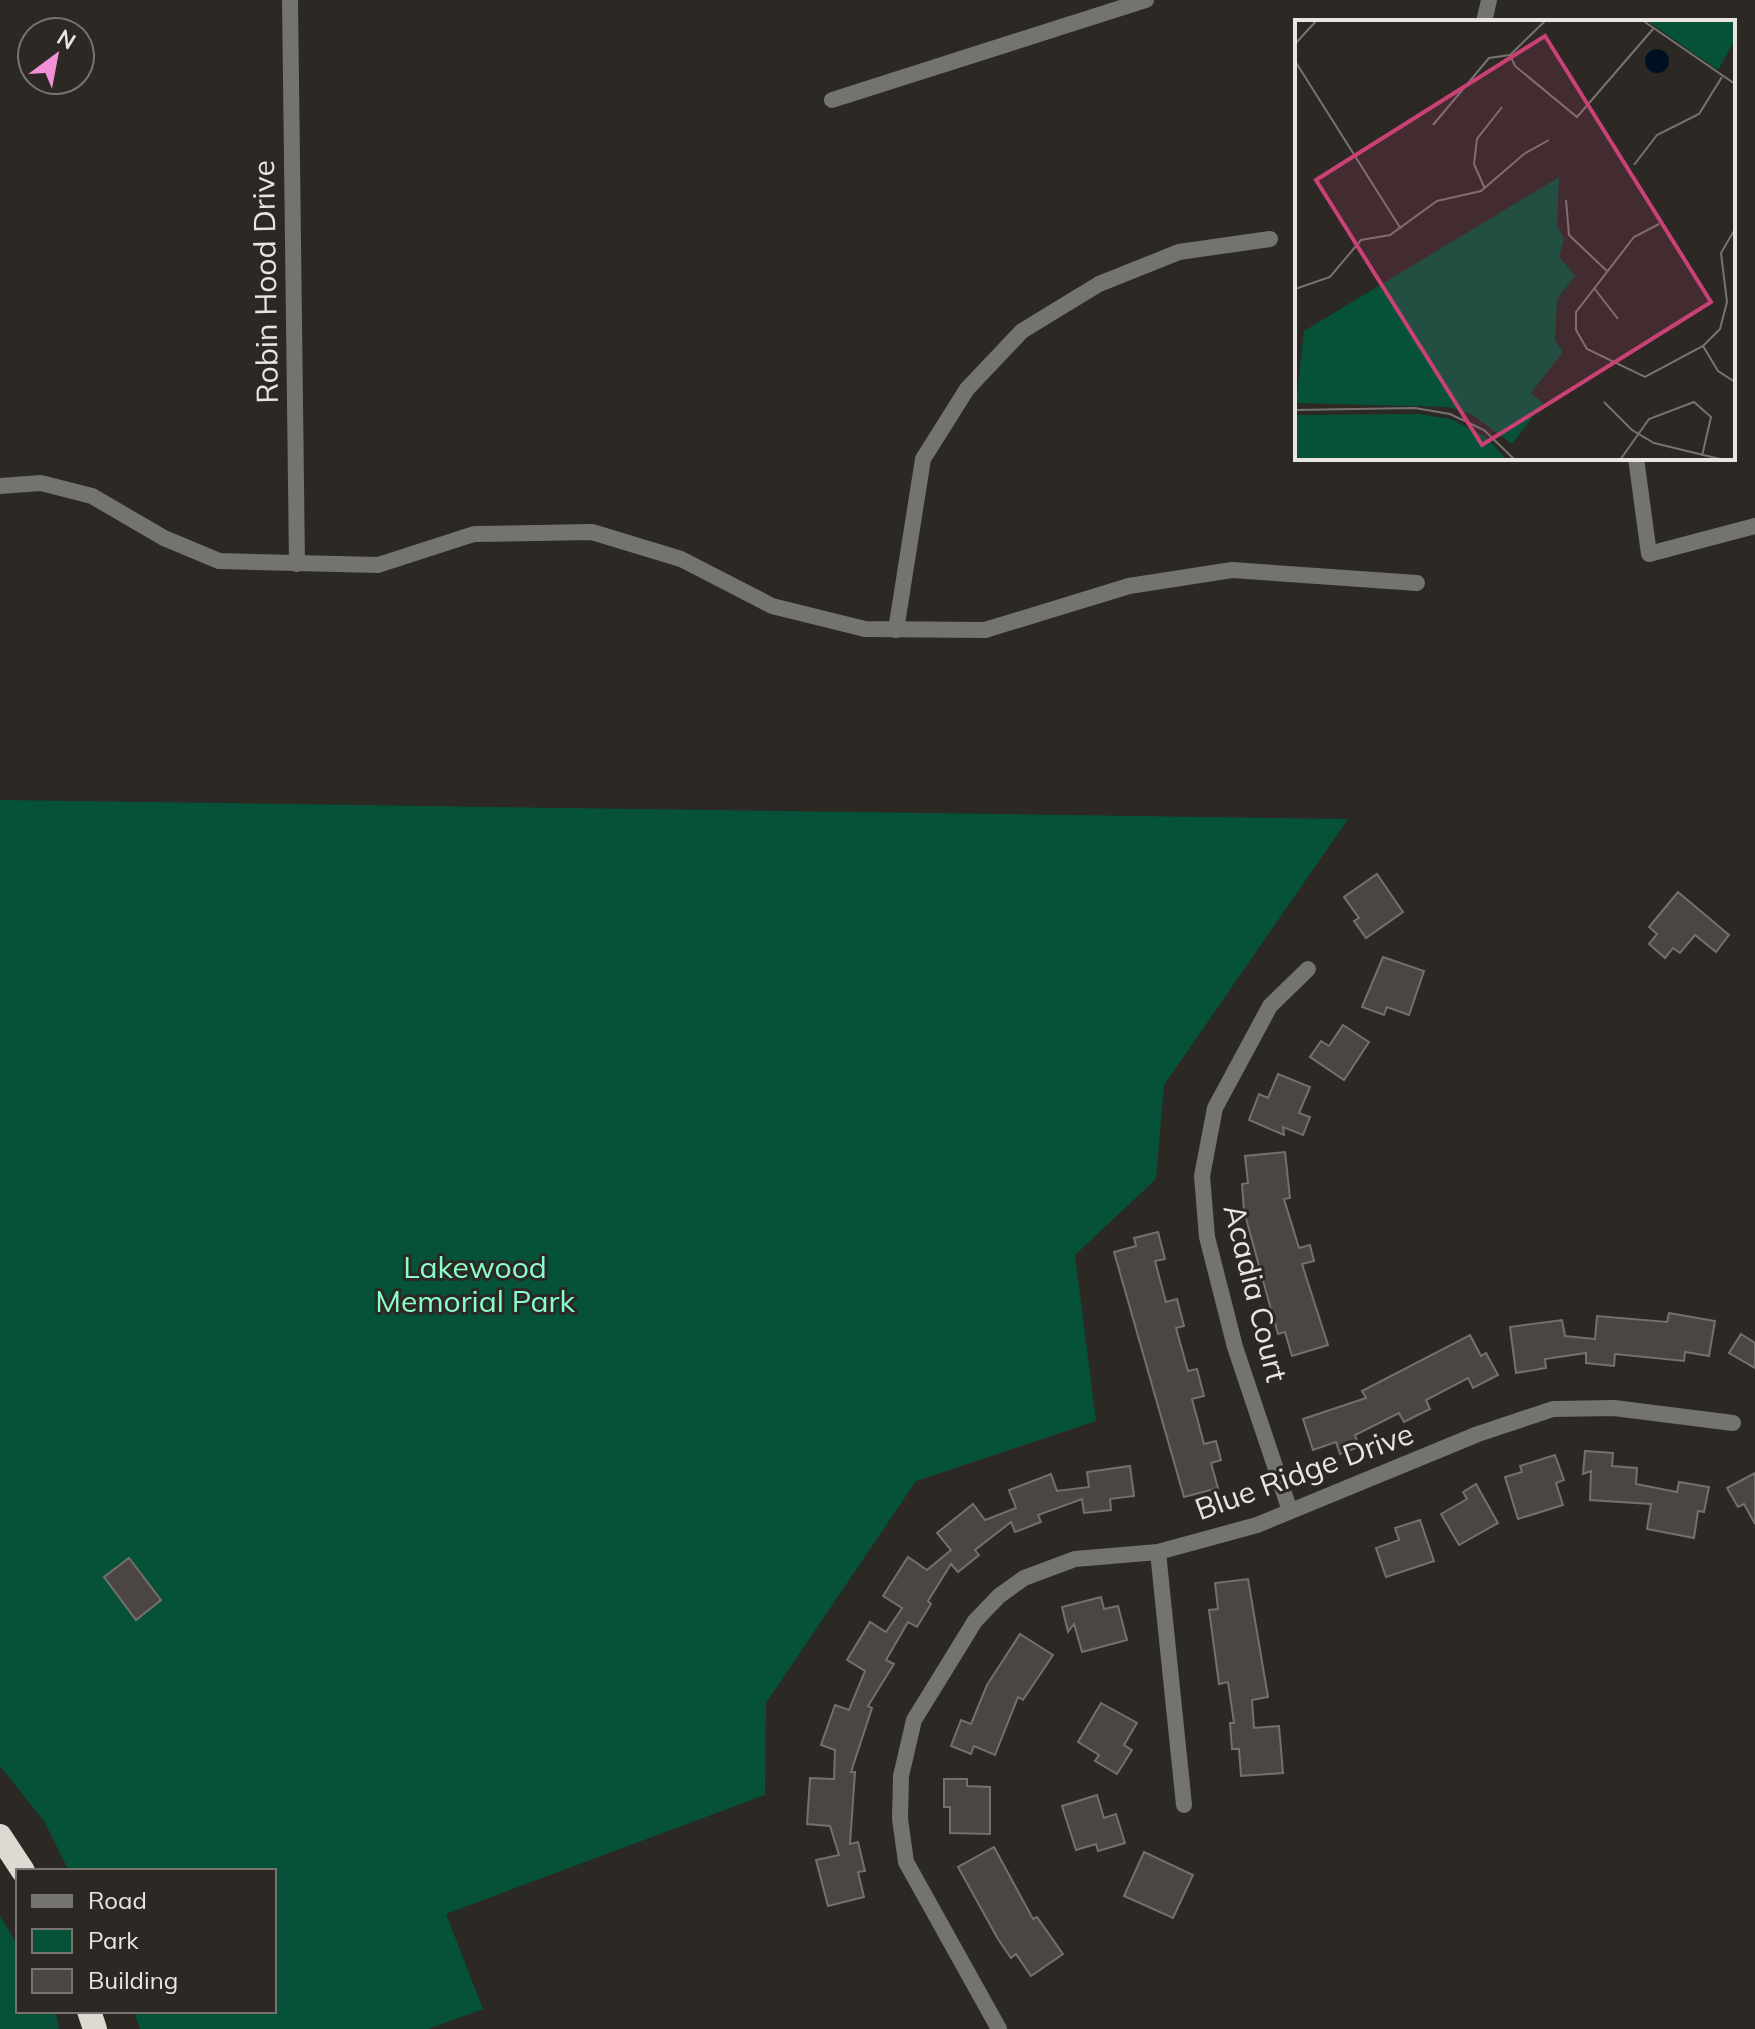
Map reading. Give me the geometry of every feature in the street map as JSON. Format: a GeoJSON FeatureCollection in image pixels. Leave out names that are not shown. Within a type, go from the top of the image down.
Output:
{"type":"FeatureCollection","features":[{"type":"Feature","properties":{"kind":"highway"},"geometry":{"type":"LineString","coordinates":[[0,1836],[22,1869]]}},
{"type":"Feature","properties":{"kind":"street","name":"Robin Hood Drive"},"geometry":{"type":"LineString","coordinates":[[290,0],[297,564]]}},
{"type":"Feature","properties":{"kind":"street"},"geometry":{"type":"LineString","coordinates":[[832,100],[1146,0]]}},
{"type":"Feature","properties":{"kind":"street"},"geometry":{"type":"LineString","coordinates":[[1484,20],[1489,0]]}},
{"type":"Feature","properties":{"kind":"street"},"geometry":{"type":"LineString","coordinates":[[896,630],[923,459],[967,389],[1012,340],[1099,284],[1179,252],[1270,239]]}},
{"type":"Feature","properties":{"kind":"street"},"geometry":{"type":"LineString","coordinates":[[1636,460],[1649,554],[1755,526]]}},
{"type":"Feature","properties":{"kind":"street"},"geometry":{"type":"LineString","coordinates":[[0,486],[41,483],[92,496],[164,538],[219,561],[378,565],[474,534],[592,532],[681,559],[772,606],[865,629],[985,630],[1129,586],[1232,570],[1417,583]]}},
{"type":"Feature","properties":{"kind":"street","name":"Acadia Court"},"geometry":{"type":"LineString","coordinates":[[1290,1511],[1235,1347],[1207,1237],[1202,1176],[1215,1108],[1270,1006],[1308,969]]}},
{"type":"Feature","properties":{"kind":"street","name":"Blue Ridge Drive"},"geometry":{"type":"LineString","coordinates":[[999,2029],[906,1862],[900,1819],[901,1776],[914,1720],[975,1621],[1012,1587],[1049,1567],[1075,1559],[1158,1552],[1257,1525],[1478,1434],[1553,1409],[1614,1408],[1733,1423]]}},
{"type":"Feature","properties":{"kind":"street"},"geometry":{"type":"LineString","coordinates":[[1158,1552],[1184,1805]]}},
{"type":"Feature","properties":{"kind":"green space","name":"Lakewood Memorial Park"},"geometry":{"type":"Polygon","coordinates":[[[0,800],[1348,819],[1164,1085],[1156,1179],[1075,1255],[1096,1421],[916,1481],[766,1703],[765,1795],[446,1914],[483,2009],[428,2029],[140,2029],[135,2013],[276,2013],[276,1869],[68,1869],[44,1821],[0,1766],[0,800]]]}},
{"type":"Feature","properties":{"kind":"green space"},"geometry":{"type":"Polygon","coordinates":[[[0,1916],[16,1943],[16,2013],[55,2013],[59,2029],[0,2029],[0,1916]]]}},
{"type":"Feature","properties":{"kind":"building"},"geometry":{"type":"Polygon","coordinates":[[[1377,874],[1403,912],[1366,938],[1354,921],[1359,918],[1344,897],[1377,874]]]}},
{"type":"Feature","properties":{"kind":"building"},"geometry":{"type":"Polygon","coordinates":[[[1678,892],[1729,935],[1716,952],[1695,935],[1680,953],[1673,948],[1665,958],[1649,944],[1657,934],[1649,927],[1678,892]]]}},
{"type":"Feature","properties":{"kind":"building"},"geometry":{"type":"Polygon","coordinates":[[[1383,957],[1424,971],[1409,1015],[1387,1007],[1384,1015],[1362,1007],[1383,957]]]}},
{"type":"Feature","properties":{"kind":"building"},"geometry":{"type":"Polygon","coordinates":[[[1343,1025],[1369,1042],[1344,1080],[1310,1057],[1321,1041],[1329,1046],[1343,1025]]]}},
{"type":"Feature","properties":{"kind":"building"},"geometry":{"type":"Polygon","coordinates":[[[1278,1074],[1310,1087],[1299,1113],[1310,1117],[1303,1135],[1283,1127],[1284,1135],[1249,1120],[1259,1094],[1268,1098],[1278,1074]]]}},
{"type":"Feature","properties":{"kind":"building"},"geometry":{"type":"Polygon","coordinates":[[[1285,1152],[1290,1198],[1284,1199],[1299,1248],[1310,1245],[1314,1261],[1302,1264],[1328,1345],[1292,1356],[1285,1332],[1278,1334],[1244,1211],[1242,1184],[1248,1183],[1245,1156],[1285,1152]]]}},
{"type":"Feature","properties":{"kind":"building"},"geometry":{"type":"Polygon","coordinates":[[[1158,1232],[1165,1259],[1155,1261],[1166,1302],[1177,1299],[1184,1326],[1176,1328],[1188,1371],[1197,1369],[1204,1396],[1192,1399],[1204,1444],[1216,1441],[1221,1460],[1211,1463],[1218,1488],[1184,1497],[1114,1252],[1136,1246],[1134,1238],[1158,1232]]]}},
{"type":"Feature","properties":{"kind":"building"},"geometry":{"type":"Polygon","coordinates":[[[1669,1313],[1715,1321],[1709,1356],[1685,1352],[1684,1361],[1615,1354],[1614,1366],[1586,1363],[1586,1353],[1545,1359],[1546,1368],[1516,1373],[1510,1327],[1562,1320],[1565,1336],[1595,1339],[1597,1316],[1667,1322],[1669,1313]]]}},
{"type":"Feature","properties":{"kind":"building"},"geometry":{"type":"Polygon","coordinates":[[[1741,1334],[1755,1343],[1755,1368],[1729,1353],[1741,1334]]]}},
{"type":"Feature","properties":{"kind":"building"},"geometry":{"type":"Polygon","coordinates":[[[1470,1335],[1481,1356],[1486,1353],[1498,1375],[1473,1388],[1468,1378],[1426,1400],[1430,1409],[1404,1422],[1399,1413],[1355,1435],[1359,1447],[1340,1454],[1336,1442],[1313,1450],[1303,1419],[1366,1398],[1362,1391],[1470,1335]]]}},
{"type":"Feature","properties":{"kind":"building"},"geometry":{"type":"Polygon","coordinates":[[[1585,1451],[1613,1453],[1612,1466],[1637,1468],[1636,1484],[1677,1492],[1679,1482],[1709,1487],[1704,1512],[1698,1511],[1694,1538],[1647,1529],[1651,1504],[1590,1500],[1591,1471],[1583,1474],[1585,1451]]]}},
{"type":"Feature","properties":{"kind":"building"},"geometry":{"type":"Polygon","coordinates":[[[1555,1455],[1564,1480],[1556,1483],[1563,1505],[1518,1519],[1505,1477],[1522,1472],[1520,1466],[1555,1455]]]}},
{"type":"Feature","properties":{"kind":"building"},"geometry":{"type":"Polygon","coordinates":[[[1130,1466],[1134,1496],[1110,1499],[1111,1510],[1084,1513],[1082,1499],[1038,1515],[1041,1522],[1015,1532],[1011,1522],[975,1550],[979,1555],[958,1572],[951,1564],[928,1601],[931,1604],[917,1627],[908,1622],[886,1660],[894,1664],[868,1706],[872,1708],[851,1772],[855,1772],[850,1844],[858,1842],[865,1871],[858,1872],[864,1897],[828,1906],[816,1860],[839,1855],[830,1826],[807,1824],[810,1778],[834,1779],[835,1750],[821,1745],[835,1705],[849,1710],[865,1671],[847,1660],[870,1622],[886,1632],[902,1608],[883,1596],[908,1557],[927,1570],[951,1550],[937,1533],[973,1504],[985,1520],[1016,1508],[1009,1490],[1051,1474],[1057,1491],[1089,1487],[1087,1472],[1130,1466]]]}},
{"type":"Feature","properties":{"kind":"building"},"geometry":{"type":"Polygon","coordinates":[[[1755,1473],[1755,1524],[1744,1504],[1738,1507],[1727,1488],[1755,1473]]]}},
{"type":"Feature","properties":{"kind":"building"},"geometry":{"type":"Polygon","coordinates":[[[1476,1484],[1498,1523],[1459,1545],[1441,1514],[1467,1499],[1463,1492],[1476,1484]]]}},
{"type":"Feature","properties":{"kind":"building"},"geometry":{"type":"Polygon","coordinates":[[[1420,1520],[1434,1561],[1386,1577],[1376,1548],[1399,1540],[1395,1528],[1420,1520]]]}},
{"type":"Feature","properties":{"kind":"building"},"geometry":{"type":"Polygon","coordinates":[[[129,1558],[161,1600],[136,1620],[104,1577],[129,1558]]]}},
{"type":"Feature","properties":{"kind":"building"},"geometry":{"type":"Polygon","coordinates":[[[1248,1579],[1268,1697],[1252,1700],[1254,1728],[1279,1726],[1283,1773],[1241,1776],[1239,1749],[1232,1749],[1230,1723],[1234,1723],[1228,1682],[1219,1684],[1209,1610],[1218,1609],[1215,1583],[1248,1579]]]}},
{"type":"Feature","properties":{"kind":"building"},"geometry":{"type":"Polygon","coordinates":[[[1101,1597],[1104,1609],[1118,1606],[1127,1640],[1082,1652],[1074,1624],[1068,1632],[1062,1607],[1101,1597]]]}},
{"type":"Feature","properties":{"kind":"building"},"geometry":{"type":"Polygon","coordinates":[[[1020,1634],[1053,1655],[1023,1700],[1018,1697],[995,1755],[974,1746],[971,1754],[951,1746],[961,1720],[971,1724],[987,1685],[1020,1634]]]}},
{"type":"Feature","properties":{"kind":"building"},"geometry":{"type":"Polygon","coordinates":[[[1101,1703],[1137,1723],[1124,1745],[1132,1750],[1117,1774],[1095,1761],[1099,1755],[1078,1742],[1101,1703]]]}},
{"type":"Feature","properties":{"kind":"building"},"geometry":{"type":"Polygon","coordinates":[[[944,1779],[967,1779],[967,1786],[990,1787],[990,1834],[950,1833],[950,1807],[944,1807],[944,1779]]]}},
{"type":"Feature","properties":{"kind":"building"},"geometry":{"type":"Polygon","coordinates":[[[1097,1795],[1104,1818],[1116,1814],[1125,1843],[1098,1851],[1096,1844],[1076,1850],[1062,1806],[1097,1795]]]}},
{"type":"Feature","properties":{"kind":"building"},"geometry":{"type":"Polygon","coordinates":[[[994,1847],[1033,1919],[1037,1917],[1063,1954],[1031,1976],[1016,1954],[1011,1958],[998,1939],[958,1867],[994,1847]]]}},
{"type":"Feature","properties":{"kind":"building"},"geometry":{"type":"Polygon","coordinates":[[[1144,1852],[1193,1875],[1173,1918],[1124,1896],[1144,1852]]]}}]}
